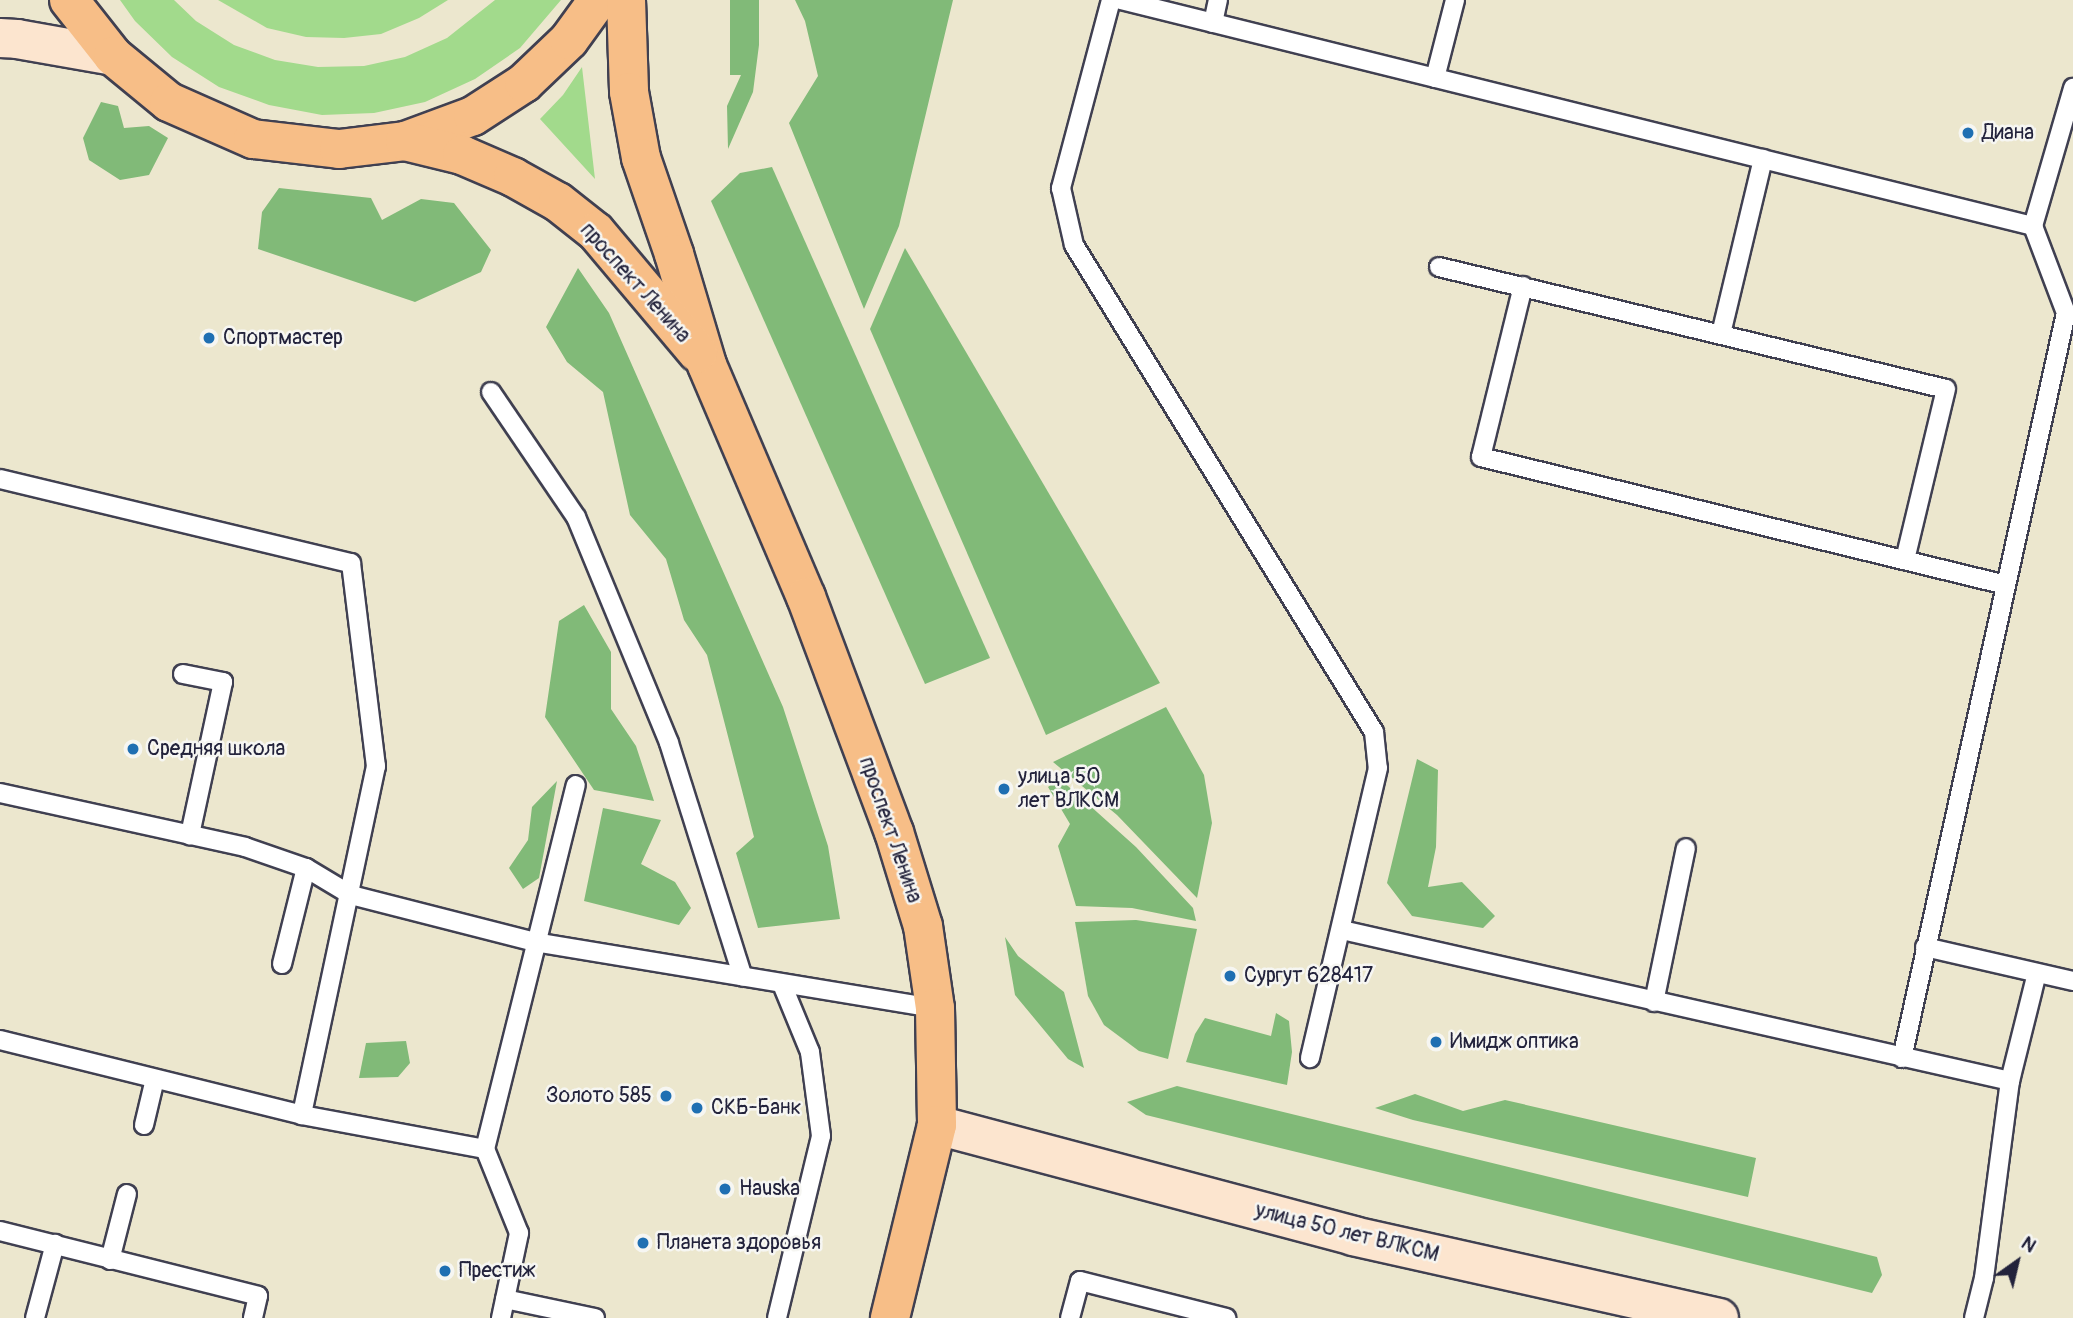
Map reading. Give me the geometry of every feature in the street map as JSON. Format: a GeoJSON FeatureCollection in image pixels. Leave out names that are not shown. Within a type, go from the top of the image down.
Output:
{"type":"FeatureCollection","features":[{"type":"Feature","properties":{"kind":"main road"},"geometry":{"type":"LineString","coordinates":[[69,0],[113,56],[169,102],[253,139],[339,149],[405,141],[472,116],[524,83],[569,40],[598,0]]}},
{"type":"Feature","properties":{"kind":"main road","name":"проспект Ленина"},"geometry":{"type":"LineString","coordinates":[[626,0],[629,92],[641,159],[708,365],[806,597],[894,832],[923,926],[935,1007],[937,1125],[890,1318]]}},
{"type":"Feature","properties":{"kind":"main road"},"geometry":{"type":"LineString","coordinates":[[0,38],[113,56]]}},
{"type":"Feature","properties":{"kind":"main road","name":"проспект Ленина"},"geometry":{"type":"LineString","coordinates":[[405,141],[462,155],[513,177],[558,202],[596,232],[708,365]]}},
{"type":"Feature","properties":{"kind":"main road","name":"улица 50 лет ВЛКСМ"},"geometry":{"type":"LineString","coordinates":[[937,1125],[1353,1236],[1719,1318]]}},
{"type":"Feature","properties":{"kind":"lane"},"geometry":{"type":"LineString","coordinates":[[1111,0],[1061,188],[1074,245],[1374,732],[1378,768],[1310,1058]]}},
{"type":"Feature","properties":{"kind":"lane"},"geometry":{"type":"LineString","coordinates":[[1121,0],[2033,226]]}},
{"type":"Feature","properties":{"kind":"lane"},"geometry":{"type":"LineString","coordinates":[[1213,23],[1218,0]]}},
{"type":"Feature","properties":{"kind":"lane"},"geometry":{"type":"LineString","coordinates":[[1435,78],[1455,0]]}},
{"type":"Feature","properties":{"kind":"lane"},"geometry":{"type":"LineString","coordinates":[[1902,1058],[2066,313],[2033,226],[2073,88]]}},
{"type":"Feature","properties":{"kind":"lane"},"geometry":{"type":"LineString","coordinates":[[1721,334],[1763,159]]}},
{"type":"Feature","properties":{"kind":"lane"},"geometry":{"type":"LineString","coordinates":[[1439,267],[1946,389],[1905,560]]}},
{"type":"Feature","properties":{"kind":"lane"},"geometry":{"type":"LineString","coordinates":[[1523,286],[1481,457],[2006,585]]}},
{"type":"Feature","properties":{"kind":"lane"},"geometry":{"type":"LineString","coordinates":[[491,392],[576,517],[669,743],[743,977]]}},
{"type":"Feature","properties":{"kind":"lane"},"geometry":{"type":"LineString","coordinates":[[0,479],[351,563],[376,766],[351,895],[302,1115]]}},
{"type":"Feature","properties":{"kind":"lane"},"geometry":{"type":"LineString","coordinates":[[183,674],[223,682],[190,835]]}},
{"type":"Feature","properties":{"kind":"lane"},"geometry":{"type":"LineString","coordinates":[[501,1318],[519,1233],[485,1149],[576,785]]}},
{"type":"Feature","properties":{"kind":"lane"},"geometry":{"type":"LineString","coordinates":[[0,793],[245,847],[306,868],[351,895],[535,942],[935,1007]]}},
{"type":"Feature","properties":{"kind":"lane"},"geometry":{"type":"LineString","coordinates":[[1654,1002],[1686,848]]}},
{"type":"Feature","properties":{"kind":"lane"},"geometry":{"type":"LineString","coordinates":[[282,964],[306,868]]}},
{"type":"Feature","properties":{"kind":"lane"},"geometry":{"type":"LineString","coordinates":[[1342,930],[2010,1081]]}},
{"type":"Feature","properties":{"kind":"lane"},"geometry":{"type":"LineString","coordinates":[[1926,947],[2073,981]]}},
{"type":"Feature","properties":{"kind":"lane"},"geometry":{"type":"LineString","coordinates":[[1974,1318],[1986,1264],[2010,1081],[2037,973]]}},
{"type":"Feature","properties":{"kind":"lane"},"geometry":{"type":"LineString","coordinates":[[777,1318],[821,1136],[810,1052],[782,984]]}},
{"type":"Feature","properties":{"kind":"lane"},"geometry":{"type":"LineString","coordinates":[[0,1040],[302,1115],[485,1149]]}},
{"type":"Feature","properties":{"kind":"lane"},"geometry":{"type":"LineString","coordinates":[[144,1125],[155,1079]]}},
{"type":"Feature","properties":{"kind":"lane"},"geometry":{"type":"LineString","coordinates":[[110,1260],[127,1194]]}},
{"type":"Feature","properties":{"kind":"lane"},"geometry":{"type":"LineString","coordinates":[[0,1231],[258,1296],[253,1318]]}},
{"type":"Feature","properties":{"kind":"lane"},"geometry":{"type":"LineString","coordinates":[[35,1318],[55,1244]]}},
{"type":"Feature","properties":{"kind":"lane"},"geometry":{"type":"LineString","coordinates":[[1070,1318],[1080,1281],[1226,1318]]}},
{"type":"Feature","properties":{"kind":"lane"},"geometry":{"type":"LineString","coordinates":[[505,1299],[594,1318]]}},
{"type":"Feature","properties":{"kind":"green space"},"geometry":{"type":"Polygon","coordinates":[[[120,0],[174,0],[196,21],[234,45],[275,60],[318,67],[364,66],[405,57],[447,38],[495,0],[561,0],[520,48],[475,79],[425,102],[374,113],[322,115],[269,105],[219,87],[172,57],[135,21],[120,0]]]}},
{"type":"Feature","properties":{"kind":"green space"},"geometry":{"type":"Polygon","coordinates":[[[218,0],[448,0],[419,18],[381,34],[344,38],[306,37],[267,28],[218,0]]]}},
{"type":"Feature","properties":{"kind":"green space"},"geometry":{"type":"Polygon","coordinates":[[[730,0],[759,0],[759,45],[753,92],[728,149],[727,106],[741,75],[730,75],[730,0]]]}},
{"type":"Feature","properties":{"kind":"green space"},"geometry":{"type":"Polygon","coordinates":[[[795,0],[953,0],[899,226],[864,309],[789,123],[818,76],[805,21],[795,0]]]}},
{"type":"Feature","properties":{"kind":"green space"},"geometry":{"type":"Polygon","coordinates":[[[582,67],[595,179],[540,119],[563,95],[582,67]]]}},
{"type":"Feature","properties":{"kind":"green space"},"geometry":{"type":"Polygon","coordinates":[[[101,102],[118,106],[124,128],[149,126],[168,138],[149,175],[120,180],[89,160],[83,138],[101,102]]]}},
{"type":"Feature","properties":{"kind":"green space"},"geometry":{"type":"Polygon","coordinates":[[[772,167],[990,658],[925,684],[711,201],[740,173],[772,167]]]}},
{"type":"Feature","properties":{"kind":"green space"},"geometry":{"type":"Polygon","coordinates":[[[279,188],[371,198],[382,220],[421,199],[454,203],[491,250],[481,272],[415,302],[258,249],[262,212],[279,188]]]}},
{"type":"Feature","properties":{"kind":"green space"},"geometry":{"type":"Polygon","coordinates":[[[905,248],[1160,683],[1046,735],[870,329],[905,248]]]}},
{"type":"Feature","properties":{"kind":"green space"},"geometry":{"type":"Polygon","coordinates":[[[578,268],[609,313],[783,707],[828,846],[840,919],[758,928],[736,853],[754,837],[707,655],[684,620],[666,559],[630,515],[603,392],[567,362],[546,327],[578,268]]]}},
{"type":"Feature","properties":{"kind":"green space"},"geometry":{"type":"Polygon","coordinates":[[[584,605],[611,652],[611,709],[636,746],[654,801],[594,790],[545,717],[559,621],[584,605]]]}},
{"type":"Feature","properties":{"kind":"green space"},"geometry":{"type":"Polygon","coordinates":[[[1166,707],[1204,775],[1212,823],[1197,898],[1117,815],[1053,762],[1166,707]]]}},
{"type":"Feature","properties":{"kind":"green space"},"geometry":{"type":"Polygon","coordinates":[[[1417,759],[1438,770],[1436,847],[1428,887],[1462,882],[1495,916],[1483,928],[1412,916],[1387,883],[1417,759]]]}},
{"type":"Feature","properties":{"kind":"green space"},"geometry":{"type":"Polygon","coordinates":[[[1059,778],[1136,847],[1193,908],[1196,921],[1132,908],[1076,906],[1058,846],[1070,824],[1048,787],[1059,778]]]}},
{"type":"Feature","properties":{"kind":"green space"},"geometry":{"type":"Polygon","coordinates":[[[557,781],[539,878],[523,889],[509,868],[528,840],[532,807],[557,781]]]}},
{"type":"Feature","properties":{"kind":"green space"},"geometry":{"type":"Polygon","coordinates":[[[603,808],[661,820],[641,864],[675,882],[691,908],[679,925],[584,901],[603,808]]]}},
{"type":"Feature","properties":{"kind":"green space"},"geometry":{"type":"Polygon","coordinates":[[[1136,920],[1197,929],[1168,1059],[1139,1051],[1104,1025],[1088,996],[1075,922],[1136,920]]]}},
{"type":"Feature","properties":{"kind":"green space"},"geometry":{"type":"Polygon","coordinates":[[[1005,937],[1018,956],[1064,992],[1084,1068],[1068,1059],[1015,995],[1005,937]]]}},
{"type":"Feature","properties":{"kind":"green space"},"geometry":{"type":"Polygon","coordinates":[[[1276,1013],[1289,1021],[1292,1052],[1287,1085],[1186,1062],[1195,1034],[1205,1018],[1271,1036],[1276,1013]]]}},
{"type":"Feature","properties":{"kind":"green space"},"geometry":{"type":"Polygon","coordinates":[[[406,1041],[410,1063],[398,1077],[359,1078],[366,1043],[406,1041]]]}},
{"type":"Feature","properties":{"kind":"green space"},"geometry":{"type":"Polygon","coordinates":[[[1177,1086],[1877,1257],[1882,1275],[1872,1293],[1146,1115],[1127,1102],[1177,1086]]]}},
{"type":"Feature","properties":{"kind":"green space"},"geometry":{"type":"Polygon","coordinates":[[[1415,1094],[1463,1111],[1505,1100],[1756,1158],[1748,1197],[1413,1120],[1375,1108],[1415,1094]]]}},
{"type":"Feature","properties":{"kind":"place","name":"Диана"},"geometry":{"type":"Point","coordinates":[1968,133]}},
{"type":"Feature","properties":{"kind":"place","name":"Спортмастер"},"geometry":{"type":"Point","coordinates":[209,338]}},
{"type":"Feature","properties":{"kind":"place","name":"Средняя школа"},"geometry":{"type":"Point","coordinates":[133,749]}},
{"type":"Feature","properties":{"kind":"place","name":"улица 50 лет ВЛКСМ"},"geometry":{"type":"Point","coordinates":[1004,789]}},
{"type":"Feature","properties":{"kind":"place","name":"Сургут 628417"},"geometry":{"type":"Point","coordinates":[1230,976]}},
{"type":"Feature","properties":{"kind":"place","name":"Имидж оптика"},"geometry":{"type":"Point","coordinates":[1436,1042]}},
{"type":"Feature","properties":{"kind":"place","name":"Золото 585"},"geometry":{"type":"Point","coordinates":[666,1096]}},
{"type":"Feature","properties":{"kind":"place","name":"СКБ-Банк"},"geometry":{"type":"Point","coordinates":[697,1108]}},
{"type":"Feature","properties":{"kind":"place","name":"Hauska"},"geometry":{"type":"Point","coordinates":[725,1189]}},
{"type":"Feature","properties":{"kind":"place","name":"Планета здоровья"},"geometry":{"type":"Point","coordinates":[643,1243]}},
{"type":"Feature","properties":{"kind":"place","name":"Престиж"},"geometry":{"type":"Point","coordinates":[445,1271]}}]}
